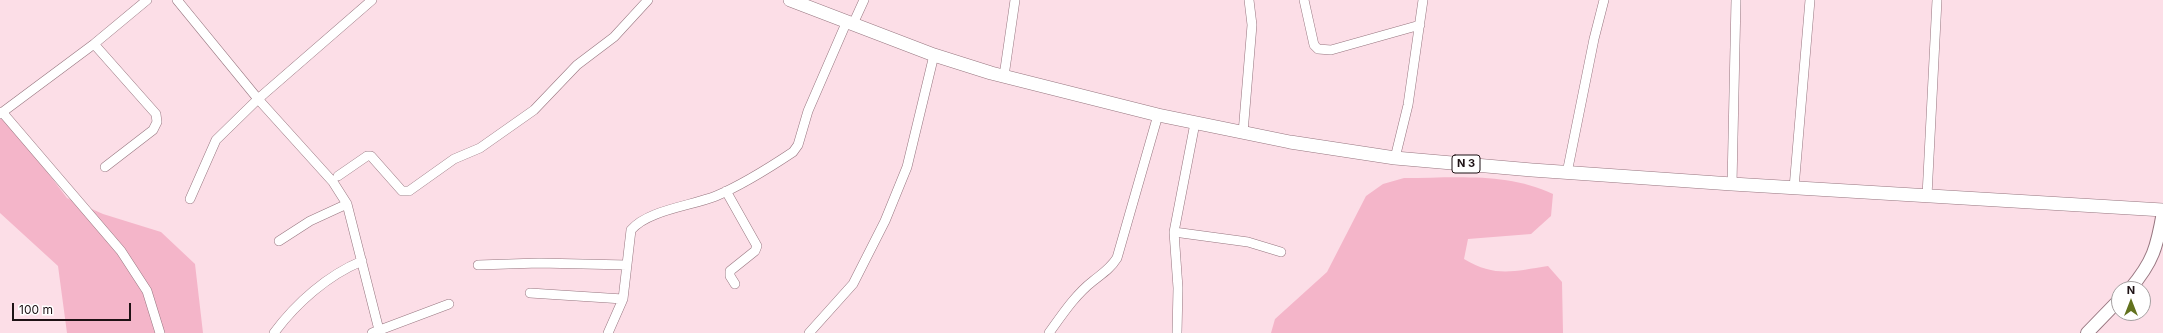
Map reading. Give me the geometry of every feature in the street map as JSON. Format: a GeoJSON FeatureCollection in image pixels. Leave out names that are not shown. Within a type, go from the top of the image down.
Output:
{"type":"FeatureCollection","features":[{"type":"Feature","properties":{"kind":"highway","name":"N 3"},"geometry":{"type":"LineString","coordinates":[[790,0],[934,55],[1004,76],[1195,123],[1243,133],[1395,158],[1567,173],[2163,211]]}},
{"type":"Feature","properties":{"kind":"main road"},"geometry":{"type":"LineString","coordinates":[[2137,281],[2152,258],[2163,211]]}},
{"type":"Feature","properties":{"kind":"main road"},"geometry":{"type":"LineString","coordinates":[[2087,333],[2111,308]]}},
{"type":"Feature","properties":{"kind":"street"},"geometry":{"type":"LineString","coordinates":[[147,0],[94,44],[1,113],[121,251],[147,290],[160,333]]}},
{"type":"Feature","properties":{"kind":"street"},"geometry":{"type":"LineString","coordinates":[[177,0],[258,99],[333,182],[347,204],[362,261],[375,331],[449,304]]}},
{"type":"Feature","properties":{"kind":"street"},"geometry":{"type":"LineString","coordinates":[[190,199],[216,140],[258,99],[372,0]]}},
{"type":"Feature","properties":{"kind":"street"},"geometry":{"type":"LineString","coordinates":[[338,176],[367,156],[371,156],[402,191],[409,191],[454,159],[480,148],[534,110],[577,65],[614,37],[648,0]]}},
{"type":"Feature","properties":{"kind":"street"},"geometry":{"type":"LineString","coordinates":[[608,333],[623,298],[630,230],[635,224],[648,218],[726,191],[784,158],[798,145],[808,111],[850,23],[864,0]]}},
{"type":"Feature","properties":{"kind":"street"},"geometry":{"type":"LineString","coordinates":[[1004,76],[1015,0]]}},
{"type":"Feature","properties":{"kind":"street"},"geometry":{"type":"LineString","coordinates":[[1243,133],[1252,25],[1249,0]]}},
{"type":"Feature","properties":{"kind":"street"},"geometry":{"type":"LineString","coordinates":[[1304,0],[1314,46],[1323,50],[1331,50],[1420,25]]}},
{"type":"Feature","properties":{"kind":"street"},"geometry":{"type":"LineString","coordinates":[[1395,158],[1408,106],[1423,0]]}},
{"type":"Feature","properties":{"kind":"street"},"geometry":{"type":"LineString","coordinates":[[1567,173],[1594,39],[1604,0]]}},
{"type":"Feature","properties":{"kind":"street"},"geometry":{"type":"LineString","coordinates":[[1732,184],[1736,0]]}},
{"type":"Feature","properties":{"kind":"street"},"geometry":{"type":"LineString","coordinates":[[1794,188],[1810,0]]}},
{"type":"Feature","properties":{"kind":"street"},"geometry":{"type":"LineString","coordinates":[[1927,196],[1937,0]]}},
{"type":"Feature","properties":{"kind":"street"},"geometry":{"type":"LineString","coordinates":[[94,44],[156,114],[157,122],[152,130],[106,168]]}},
{"type":"Feature","properties":{"kind":"street"},"geometry":{"type":"LineString","coordinates":[[809,333],[853,284],[884,221],[907,168],[934,55]]}},
{"type":"Feature","properties":{"kind":"street"},"geometry":{"type":"LineString","coordinates":[[1049,333],[1064,312],[1093,281],[1105,274],[1117,258],[1158,115]]}},
{"type":"Feature","properties":{"kind":"street"},"geometry":{"type":"LineString","coordinates":[[1177,333],[1178,288],[1174,232],[1195,123]]}},
{"type":"Feature","properties":{"kind":"street"},"geometry":{"type":"LineString","coordinates":[[726,191],[757,246],[755,251],[730,272],[730,276],[735,284]]}},
{"type":"Feature","properties":{"kind":"street"},"geometry":{"type":"LineString","coordinates":[[279,241],[310,220],[347,204]]}},
{"type":"Feature","properties":{"kind":"street"},"geometry":{"type":"LineString","coordinates":[[1174,232],[1248,242],[1281,252]]}},
{"type":"Feature","properties":{"kind":"street"},"geometry":{"type":"LineString","coordinates":[[274,333],[323,283],[342,270],[362,261]]}},
{"type":"Feature","properties":{"kind":"street"},"geometry":{"type":"LineString","coordinates":[[478,265],[539,263],[627,265]]}},
{"type":"Feature","properties":{"kind":"street"},"geometry":{"type":"LineString","coordinates":[[530,293],[623,298]]}},
{"type":"Feature","properties":{"kind":"shaded area"},"geometry":{"type":"Polygon","coordinates":[[[0,115],[20,136],[67,198],[103,214],[161,232],[195,264],[203,333],[67,333],[58,266],[0,213],[0,115]]]}},
{"type":"Feature","properties":{"kind":"shaded area"},"geometry":{"type":"Polygon","coordinates":[[[1461,177],[1499,179],[1535,187],[1553,194],[1551,216],[1531,234],[1468,239],[1464,259],[1486,269],[1505,272],[1548,266],[1562,282],[1563,333],[1271,333],[1275,319],[1327,272],[1366,196],[1383,184],[1404,178],[1461,177]]]}}]}
